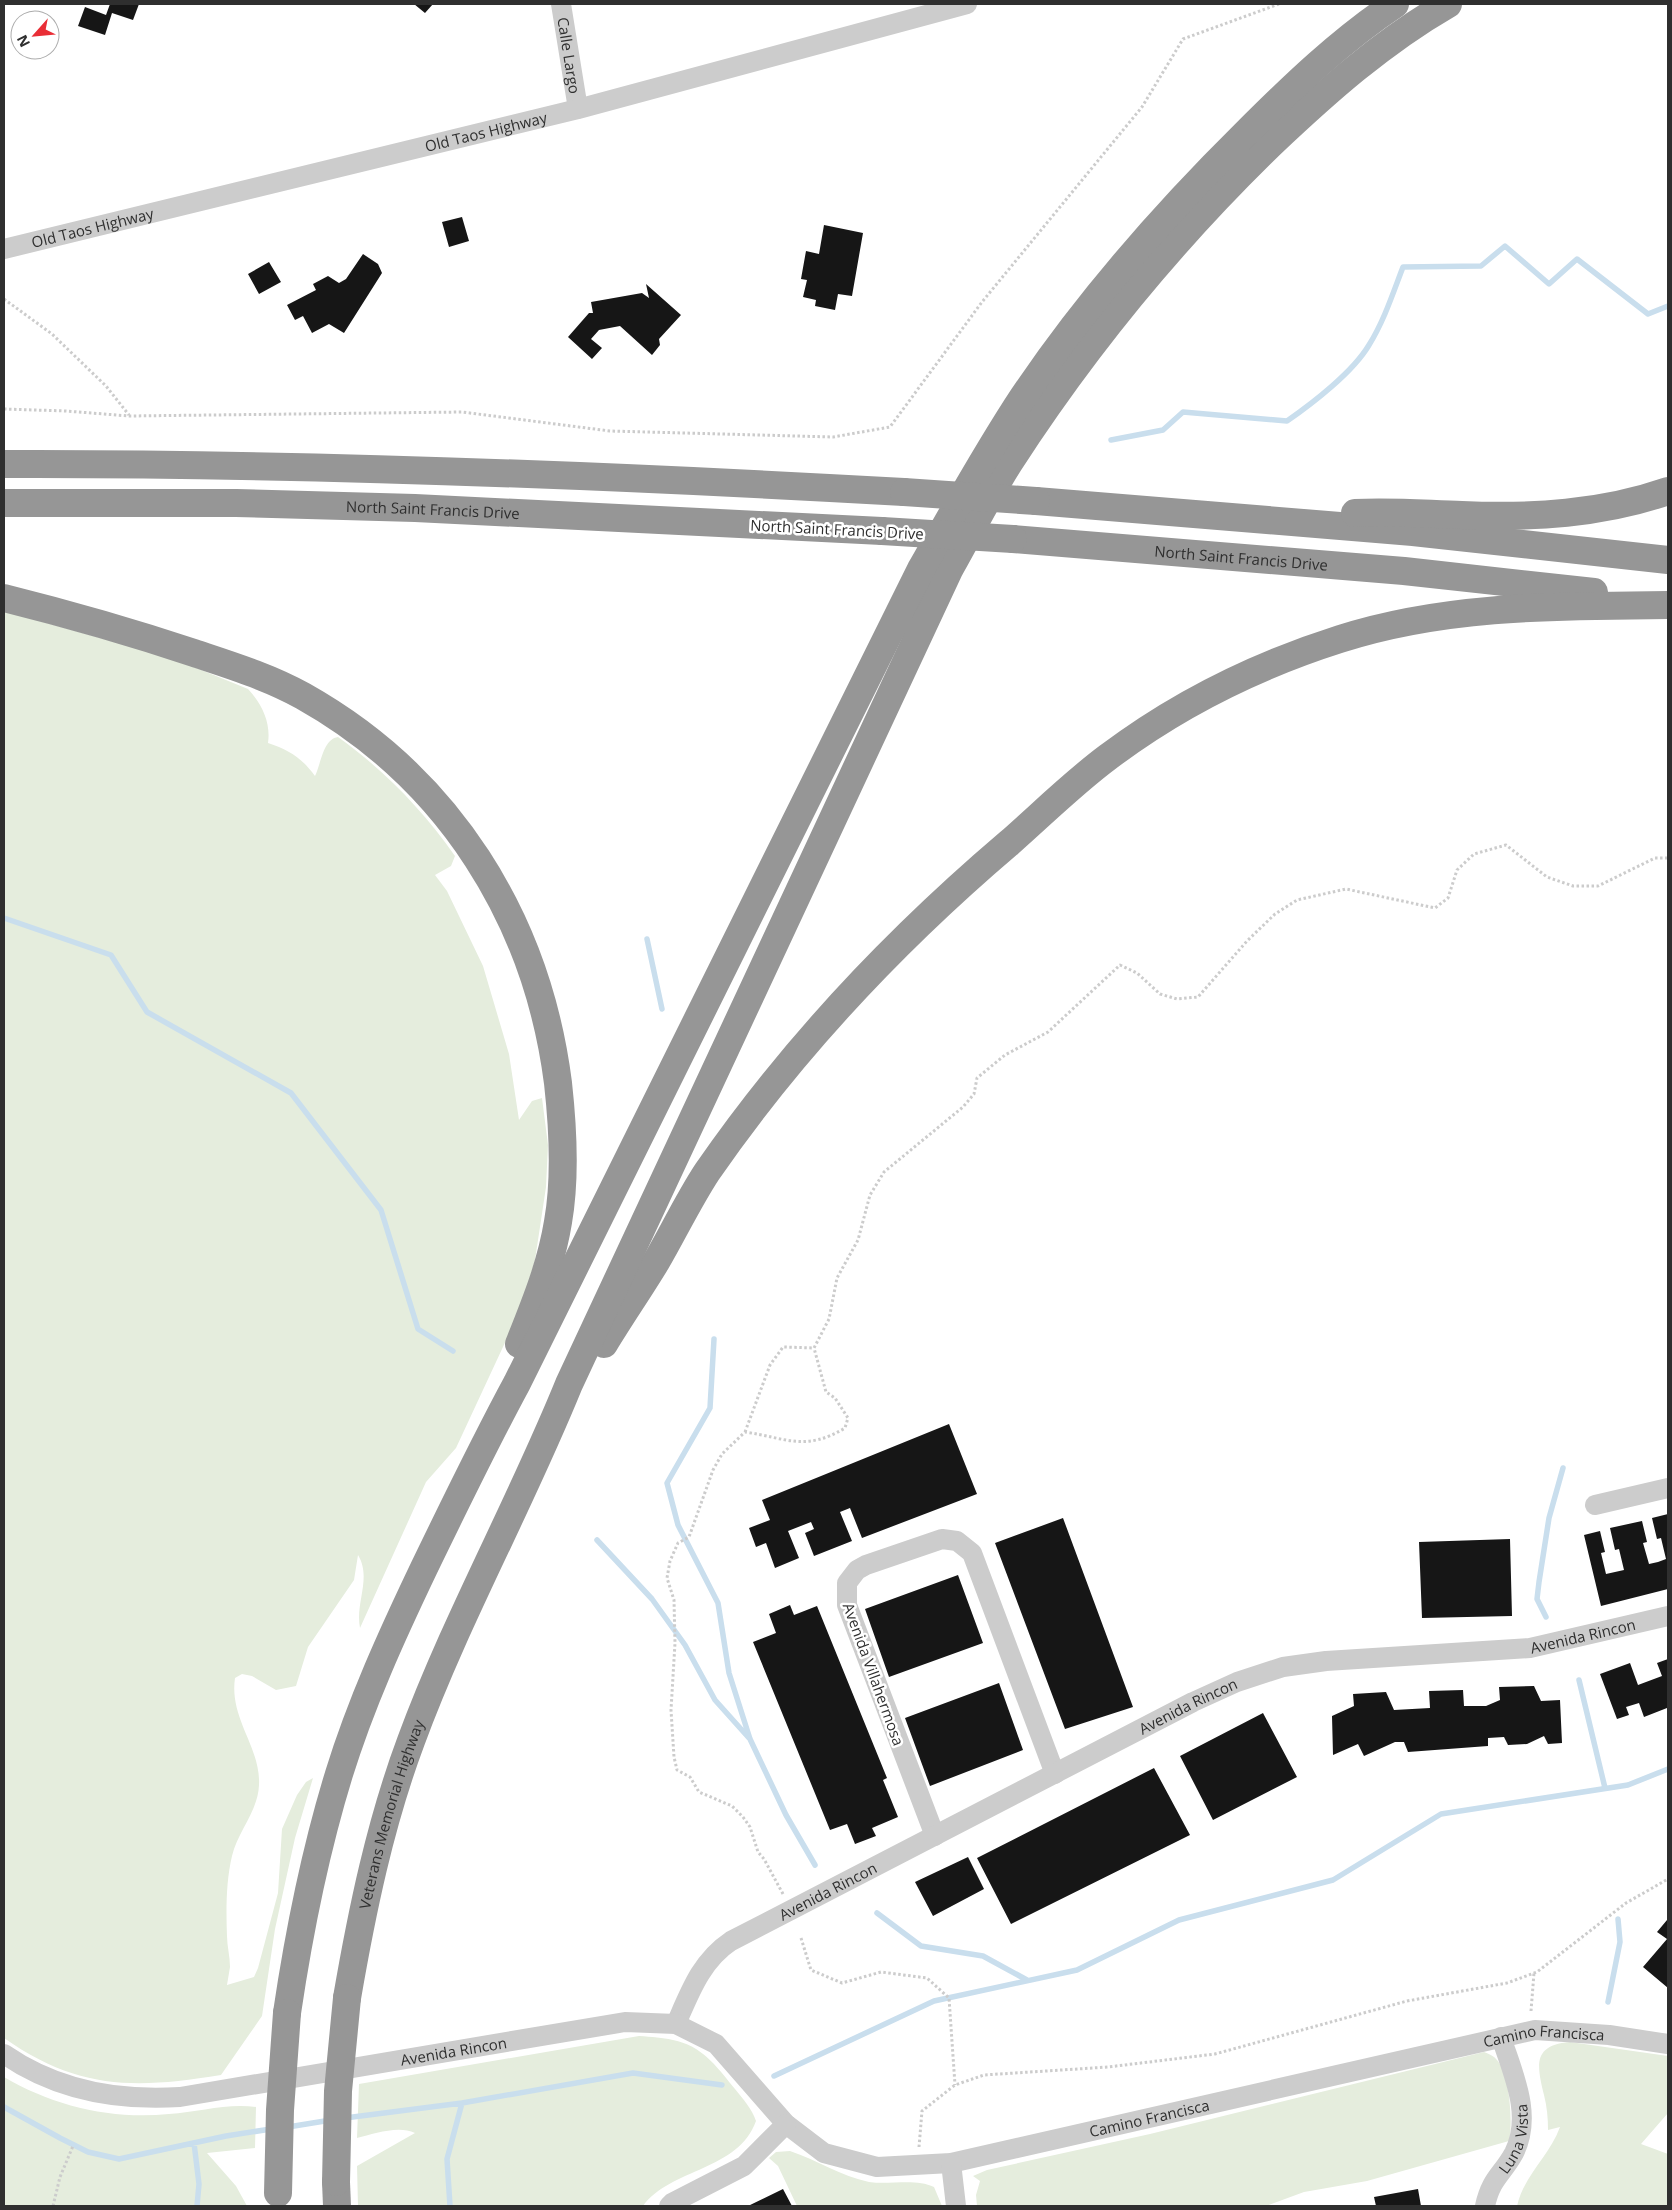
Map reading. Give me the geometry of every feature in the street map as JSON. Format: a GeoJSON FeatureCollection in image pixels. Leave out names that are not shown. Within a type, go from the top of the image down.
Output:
{"type":"FeatureCollection","features":[{"type":"Feature","properties":{"kind":"highway"},"geometry":{"type":"LineString","coordinates":[[279,2199],[280,2110],[287,2013],[305,1905],[314,1862],[339,1772],[368,1690],[475,1462],[517,1383],[920,569],[991,448],[1062,343],[1137,249],[1200,178],[1286,93],[1342,44],[1395,4]]}},
{"type":"Feature","properties":{"kind":"highway"},"geometry":{"type":"LineString","coordinates":[[543,1449],[573,1375],[949,570],[1008,465],[1069,376],[1167,253],[1228,186],[1316,101],[1374,53],[1408,27],[1448,4]]}},
{"type":"Feature","properties":{"kind":"highway"},"geometry":{"type":"LineString","coordinates":[[4,464],[261,465],[457,470],[904,492],[1271,519],[1668,560]]}},
{"type":"Feature","properties":{"kind":"highway"},"geometry":{"type":"LineString","coordinates":[[1271,519],[1389,511],[1471,516],[1571,513],[1643,500],[1668,491]]}},
{"type":"Feature","properties":{"kind":"highway","name":"North Saint Francis Drive"},"geometry":{"type":"LineString","coordinates":[[4,503],[236,503],[424,508],[882,531],[1013,539],[1413,572],[1546,586],[1668,603]]}},
{"type":"Feature","properties":{"kind":"highway"},"geometry":{"type":"LineString","coordinates":[[4,598],[124,630],[217,661],[301,695],[344,721],[410,775],[457,829],[479,859],[511,919],[545,1009],[554,1054],[561,1106],[563,1167],[559,1220],[550,1264],[475,1462]]}},
{"type":"Feature","properties":{"kind":"highway"},"geometry":{"type":"LineString","coordinates":[[543,1449],[604,1343],[655,1264],[705,1176],[788,1065],[843,1002],[914,930],[977,870],[1108,757],[1216,689],[1342,638],[1473,611],[1555,606],[1668,603]]}},
{"type":"Feature","properties":{"kind":"highway","name":"Veterans Memorial Highway"},"geometry":{"type":"LineString","coordinates":[[336,2194],[338,2091],[347,1998],[361,1915],[376,1854],[410,1742],[436,1676],[543,1449]]}},
{"type":"Feature","properties":{"kind":"street","name":"Calle Largo"},"geometry":{"type":"LineString","coordinates":[[561,4],[578,109]]}},
{"type":"Feature","properties":{"kind":"street","name":"Old Taos Highway"},"geometry":{"type":"LineString","coordinates":[[4,249],[578,109],[967,4]]}},
{"type":"Feature","properties":{"kind":"street"},"geometry":{"type":"LineString","coordinates":[[1594,1505],[1668,1488]]}},
{"type":"Feature","properties":{"kind":"street","name":"Avenida Villahermosa"},"geometry":{"type":"LineString","coordinates":[[935,1836],[847,1606],[847,1583],[857,1570],[866,1565],[942,1539],[957,1541],[972,1553],[1055,1774]]}},
{"type":"Feature","properties":{"kind":"street","name":"Avenida Rincon"},"geometry":{"type":"LineString","coordinates":[[4,2054],[48,2079],[101,2094],[145,2099],[180,2097],[625,2022],[676,2024],[700,1972],[721,1948],[1216,1691],[1283,1667],[1326,1661],[1530,1648],[1668,1616]]}},
{"type":"Feature","properties":{"kind":"street","name":"Camino Francisca"},"geometry":{"type":"LineString","coordinates":[[676,2024],[716,2044],[786,2124],[824,2153],[877,2167],[951,2163],[1529,2031],[1609,2034],[1668,2044]]}},
{"type":"Feature","properties":{"kind":"street","name":"Luna Vista"},"geometry":{"type":"LineString","coordinates":[[1485,2206],[1489,2188],[1514,2152],[1521,2127],[1521,2098],[1501,2037]]}},
{"type":"Feature","properties":{"kind":"street"},"geometry":{"type":"LineString","coordinates":[[670,2206],[672,2203],[744,2166],[786,2124]]}},
{"type":"Feature","properties":{"kind":"street"},"geometry":{"type":"LineString","coordinates":[[951,2163],[956,2206]]}},
{"type":"Feature","properties":{"kind":"path"},"geometry":{"type":"LineString","coordinates":[[4,409],[129,416],[462,412],[610,431],[833,437],[890,427],[982,302],[1142,107],[1183,39],[1279,4]]}},
{"type":"Feature","properties":{"kind":"path"},"geometry":{"type":"LineString","coordinates":[[4,299],[52,334],[106,386],[129,416]]}},
{"type":"Feature","properties":{"kind":"path"},"geometry":{"type":"LineString","coordinates":[[745,1432],[787,1442],[807,1442],[833,1435],[845,1428],[848,1418],[835,1398],[826,1392],[814,1348],[828,1319],[837,1278],[858,1240],[870,1196],[884,1172],[963,1107],[974,1094],[977,1078],[1005,1055],[1048,1032],[1120,965],[1137,974],[1160,994],[1178,1000],[1198,997],[1247,941],[1275,914],[1297,900],[1346,889],[1435,908],[1448,898],[1457,870],[1474,854],[1506,846],[1547,877],[1573,886],[1598,886],[1655,858],[1668,858]]}},
{"type":"Feature","properties":{"kind":"path"},"geometry":{"type":"LineString","coordinates":[[786,1899],[764,1859],[758,1852],[750,1827],[743,1817],[732,1806],[699,1792],[690,1776],[677,1770],[674,1757],[671,1710],[675,1643],[674,1600],[667,1578],[670,1562],[678,1543],[689,1537],[701,1500],[722,1454],[745,1432],[770,1365],[783,1348],[814,1348]]}},
{"type":"Feature","properties":{"kind":"path"},"geometry":{"type":"LineString","coordinates":[[918,2165],[922,2111],[955,2085],[984,2075],[1108,2067],[1215,2054],[1407,2001],[1507,1983],[1534,1973],[1626,1903],[1668,1878]]}},
{"type":"Feature","properties":{"kind":"path"},"geometry":{"type":"LineString","coordinates":[[801,1938],[811,1970],[842,1983],[881,1972],[927,1978],[949,1998],[955,2085]]}},
{"type":"Feature","properties":{"kind":"path"},"geometry":{"type":"LineString","coordinates":[[1529,2031],[1534,1973]]}},
{"type":"Feature","properties":{"kind":"path"},"geometry":{"type":"LineString","coordinates":[[53,2206],[60,2176],[73,2146]]}},
{"type":"Feature","properties":{"kind":"green space"},"geometry":{"type":"Polygon","coordinates":[[[4,611],[172,658],[248,689],[261,707],[267,721],[268,743],[294,755],[315,776],[326,747],[329,742],[338,737],[387,777],[416,806],[455,856],[451,866],[435,875],[447,891],[483,966],[509,1054],[519,1120],[532,1101],[542,1098],[548,1145],[546,1187],[535,1260],[526,1292],[509,1334],[456,1448],[426,1482],[360,1628],[359,1619],[364,1573],[358,1555],[354,1580],[308,1647],[296,1686],[276,1690],[252,1676],[242,1674],[235,1678],[234,1693],[237,1707],[255,1758],[259,1785],[255,1804],[235,1847],[230,1866],[227,1940],[230,1967],[227,1985],[254,1977],[258,1968],[278,1893],[282,1829],[297,1795],[306,1782],[313,1778],[295,1838],[275,1929],[262,2016],[221,2075],[190,2080],[134,2083],[108,2081],[83,2076],[57,2068],[4,2038],[4,611]]]}},
{"type":"Feature","properties":{"kind":"green space"},"geometry":{"type":"Polygon","coordinates":[[[639,2036],[672,2040],[695,2048],[705,2055],[724,2075],[747,2104],[756,2121],[747,2137],[735,2150],[720,2160],[655,2193],[643,2206],[358,2206],[357,2166],[415,2133],[394,2130],[357,2138],[359,2084],[639,2036]]]}},
{"type":"Feature","properties":{"kind":"green space"},"geometry":{"type":"Polygon","coordinates":[[[1570,2042],[1668,2056],[1668,2113],[1641,2144],[1668,2154],[1668,2206],[1517,2206],[1525,2185],[1550,2148],[1560,2127],[1548,2130],[1547,2108],[1540,2075],[1540,2059],[1543,2052],[1549,2047],[1570,2042]]]}},
{"type":"Feature","properties":{"kind":"green space"},"geometry":{"type":"Polygon","coordinates":[[[1484,2052],[1496,2059],[1505,2076],[1510,2111],[1509,2141],[1367,2181],[1304,2192],[1266,2206],[977,2206],[976,2195],[980,2181],[973,2176],[987,2170],[1150,2134],[1484,2052]]]}},
{"type":"Feature","properties":{"kind":"green space"},"geometry":{"type":"Polygon","coordinates":[[[4,2077],[42,2096],[83,2109],[105,2113],[148,2115],[234,2106],[256,2107],[255,2148],[207,2153],[236,2186],[247,2206],[4,2206],[4,2077]]]}},
{"type":"Feature","properties":{"kind":"green space"},"geometry":{"type":"Polygon","coordinates":[[[790,2151],[849,2176],[869,2182],[927,2184],[934,2187],[942,2206],[797,2206],[778,2166],[769,2158],[776,2152],[790,2151]]]}},
{"type":"Feature","properties":{"kind":"building"},"geometry":{"type":"Polygon","coordinates":[[[110,4],[139,4],[133,20],[112,13],[105,35],[78,26],[85,7],[106,15],[110,4]]]}},
{"type":"Feature","properties":{"kind":"building"},"geometry":{"type":"Polygon","coordinates":[[[414,4],[433,4],[425,13],[414,4]]]}},
{"type":"Feature","properties":{"kind":"building"},"geometry":{"type":"Polygon","coordinates":[[[462,217],[469,241],[449,247],[442,222],[462,217]]]}},
{"type":"Feature","properties":{"kind":"building"},"geometry":{"type":"Polygon","coordinates":[[[824,225],[863,233],[852,296],[838,294],[835,310],[815,306],[816,300],[803,297],[807,280],[801,279],[806,251],[819,254],[824,225]]]}},
{"type":"Feature","properties":{"kind":"building"},"geometry":{"type":"Polygon","coordinates":[[[363,254],[378,264],[382,273],[344,333],[329,324],[312,333],[303,316],[295,320],[287,305],[316,290],[313,284],[328,276],[339,283],[346,279],[363,254]]]}},
{"type":"Feature","properties":{"kind":"building"},"geometry":{"type":"Polygon","coordinates":[[[269,262],[281,282],[259,294],[248,274],[269,262]]]}},
{"type":"Feature","properties":{"kind":"building"},"geometry":{"type":"Polygon","coordinates":[[[646,284],[681,315],[659,339],[660,345],[652,355],[620,326],[599,330],[591,339],[602,348],[592,359],[568,337],[589,313],[593,313],[591,302],[642,293],[649,298],[646,284]]]}},
{"type":"Feature","properties":{"kind":"building"},"geometry":{"type":"Polygon","coordinates":[[[949,1424],[977,1494],[862,1538],[850,1508],[840,1512],[852,1541],[814,1556],[805,1533],[814,1529],[811,1522],[788,1531],[799,1558],[775,1568],[766,1543],[756,1547],[749,1528],[770,1520],[762,1500],[949,1424]]]}},
{"type":"Feature","properties":{"kind":"building"},"geometry":{"type":"Polygon","coordinates":[[[1668,1514],[1668,1589],[1601,1606],[1584,1535],[1600,1531],[1605,1552],[1601,1553],[1606,1574],[1624,1570],[1619,1549],[1615,1550],[1610,1528],[1642,1521],[1647,1542],[1643,1543],[1649,1564],[1658,1562],[1666,1559],[1661,1538],[1657,1539],[1652,1518],[1668,1514]]]}},
{"type":"Feature","properties":{"kind":"building"},"geometry":{"type":"Polygon","coordinates":[[[1063,1518],[1133,1707],[1065,1729],[995,1543],[1063,1518]]]}},
{"type":"Feature","properties":{"kind":"building"},"geometry":{"type":"Polygon","coordinates":[[[1510,1539],[1512,1616],[1422,1618],[1419,1542],[1510,1539]]]}},
{"type":"Feature","properties":{"kind":"building"},"geometry":{"type":"Polygon","coordinates":[[[958,1575],[983,1643],[889,1677],[865,1609],[958,1575]]]}},
{"type":"Feature","properties":{"kind":"building"},"geometry":{"type":"Polygon","coordinates":[[[790,1605],[794,1615],[817,1606],[887,1778],[883,1780],[898,1817],[872,1828],[876,1836],[855,1844],[847,1824],[830,1830],[753,1642],[776,1633],[769,1614],[790,1605]]]}},
{"type":"Feature","properties":{"kind":"building"},"geometry":{"type":"Polygon","coordinates":[[[1668,1659],[1668,1712],[1667,1708],[1644,1717],[1639,1703],[1626,1707],[1629,1715],[1617,1719],[1600,1674],[1630,1663],[1638,1685],[1662,1676],[1657,1663],[1668,1659]]]}},
{"type":"Feature","properties":{"kind":"building"},"geometry":{"type":"Polygon","coordinates":[[[999,1683],[1023,1750],[930,1786],[905,1718],[999,1683]]]}},
{"type":"Feature","properties":{"kind":"building"},"geometry":{"type":"Polygon","coordinates":[[[1534,1686],[1541,1701],[1560,1700],[1562,1743],[1548,1744],[1544,1736],[1527,1744],[1508,1745],[1504,1737],[1488,1738],[1488,1746],[1408,1752],[1404,1742],[1395,1742],[1364,1756],[1358,1744],[1333,1755],[1332,1716],[1354,1706],[1353,1694],[1386,1692],[1394,1710],[1430,1708],[1429,1691],[1463,1690],[1464,1706],[1486,1706],[1500,1700],[1499,1687],[1534,1686]]]}},
{"type":"Feature","properties":{"kind":"building"},"geometry":{"type":"Polygon","coordinates":[[[1263,1713],[1297,1777],[1213,1820],[1180,1756],[1263,1713]]]}},
{"type":"Feature","properties":{"kind":"building"},"geometry":{"type":"Polygon","coordinates":[[[1154,1768],[1190,1835],[1011,1924],[977,1858],[1154,1768]]]}},
{"type":"Feature","properties":{"kind":"building"},"geometry":{"type":"Polygon","coordinates":[[[968,1857],[984,1889],[933,1916],[915,1882],[968,1857]]]}},
{"type":"Feature","properties":{"kind":"building"},"geometry":{"type":"Polygon","coordinates":[[[1667,1920],[1668,1988],[1643,1967],[1667,1939],[1657,1932],[1667,1920]]]}},
{"type":"Feature","properties":{"kind":"building"},"geometry":{"type":"Polygon","coordinates":[[[783,2189],[792,2206],[748,2206],[783,2189]]]}},
{"type":"Feature","properties":{"kind":"building"},"geometry":{"type":"Polygon","coordinates":[[[1418,2189],[1421,2206],[1376,2206],[1374,2197],[1418,2189]]]}},
{"type":"Feature","properties":{"kind":"waterway"},"geometry":{"type":"LineString","coordinates":[[1111,440],[1163,430],[1183,412],[1287,421],[1332,386],[1362,355],[1388,307],[1403,267],[1481,266],[1505,246],[1549,284],[1577,259],[1648,314],[1668,306]]}},
{"type":"Feature","properties":{"kind":"waterway"},"geometry":{"type":"LineString","coordinates":[[4,918],[111,955],[147,1012],[291,1093],[381,1210],[418,1329],[453,1351]]}},
{"type":"Feature","properties":{"kind":"waterway"},"geometry":{"type":"LineString","coordinates":[[647,939],[662,1009]]}},
{"type":"Feature","properties":{"kind":"waterway"},"geometry":{"type":"LineString","coordinates":[[714,1339],[710,1408],[667,1483],[678,1525],[718,1603],[729,1673],[750,1739],[786,1815],[815,1865]]}},
{"type":"Feature","properties":{"kind":"waterway"},"geometry":{"type":"LineString","coordinates":[[1546,1617],[1537,1599],[1549,1518],[1563,1468]]}},
{"type":"Feature","properties":{"kind":"waterway"},"geometry":{"type":"LineString","coordinates":[[597,1540],[652,1599],[685,1645],[715,1700],[749,1738]]}},
{"type":"Feature","properties":{"kind":"waterway"},"geometry":{"type":"LineString","coordinates":[[1579,1680],[1605,1788]]}},
{"type":"Feature","properties":{"kind":"waterway"},"geometry":{"type":"LineString","coordinates":[[774,2076],[934,2001],[1077,1970],[1179,1920],[1333,1880],[1441,1814],[1628,1785],[1668,1769]]}},
{"type":"Feature","properties":{"kind":"waterway"},"geometry":{"type":"LineString","coordinates":[[877,1913],[921,1946],[983,1956],[1027,1980]]}},
{"type":"Feature","properties":{"kind":"waterway"},"geometry":{"type":"LineString","coordinates":[[1608,2002],[1620,1942],[1618,1919]]}},
{"type":"Feature","properties":{"kind":"waterway"},"geometry":{"type":"LineString","coordinates":[[345,2118],[462,2103],[633,2073],[722,2085]]}},
{"type":"Feature","properties":{"kind":"waterway"},"geometry":{"type":"LineString","coordinates":[[450,2206],[447,2159],[462,2103]]}},
{"type":"Feature","properties":{"kind":"waterway"},"geometry":{"type":"LineString","coordinates":[[4,2107],[88,2152],[119,2159],[226,2136],[271,2129]]}},
{"type":"Feature","properties":{"kind":"waterway"},"geometry":{"type":"LineString","coordinates":[[288,2127],[331,2120]]}},
{"type":"Feature","properties":{"kind":"waterway"},"geometry":{"type":"LineString","coordinates":[[194,2143],[199,2184],[197,2206]]}}]}
